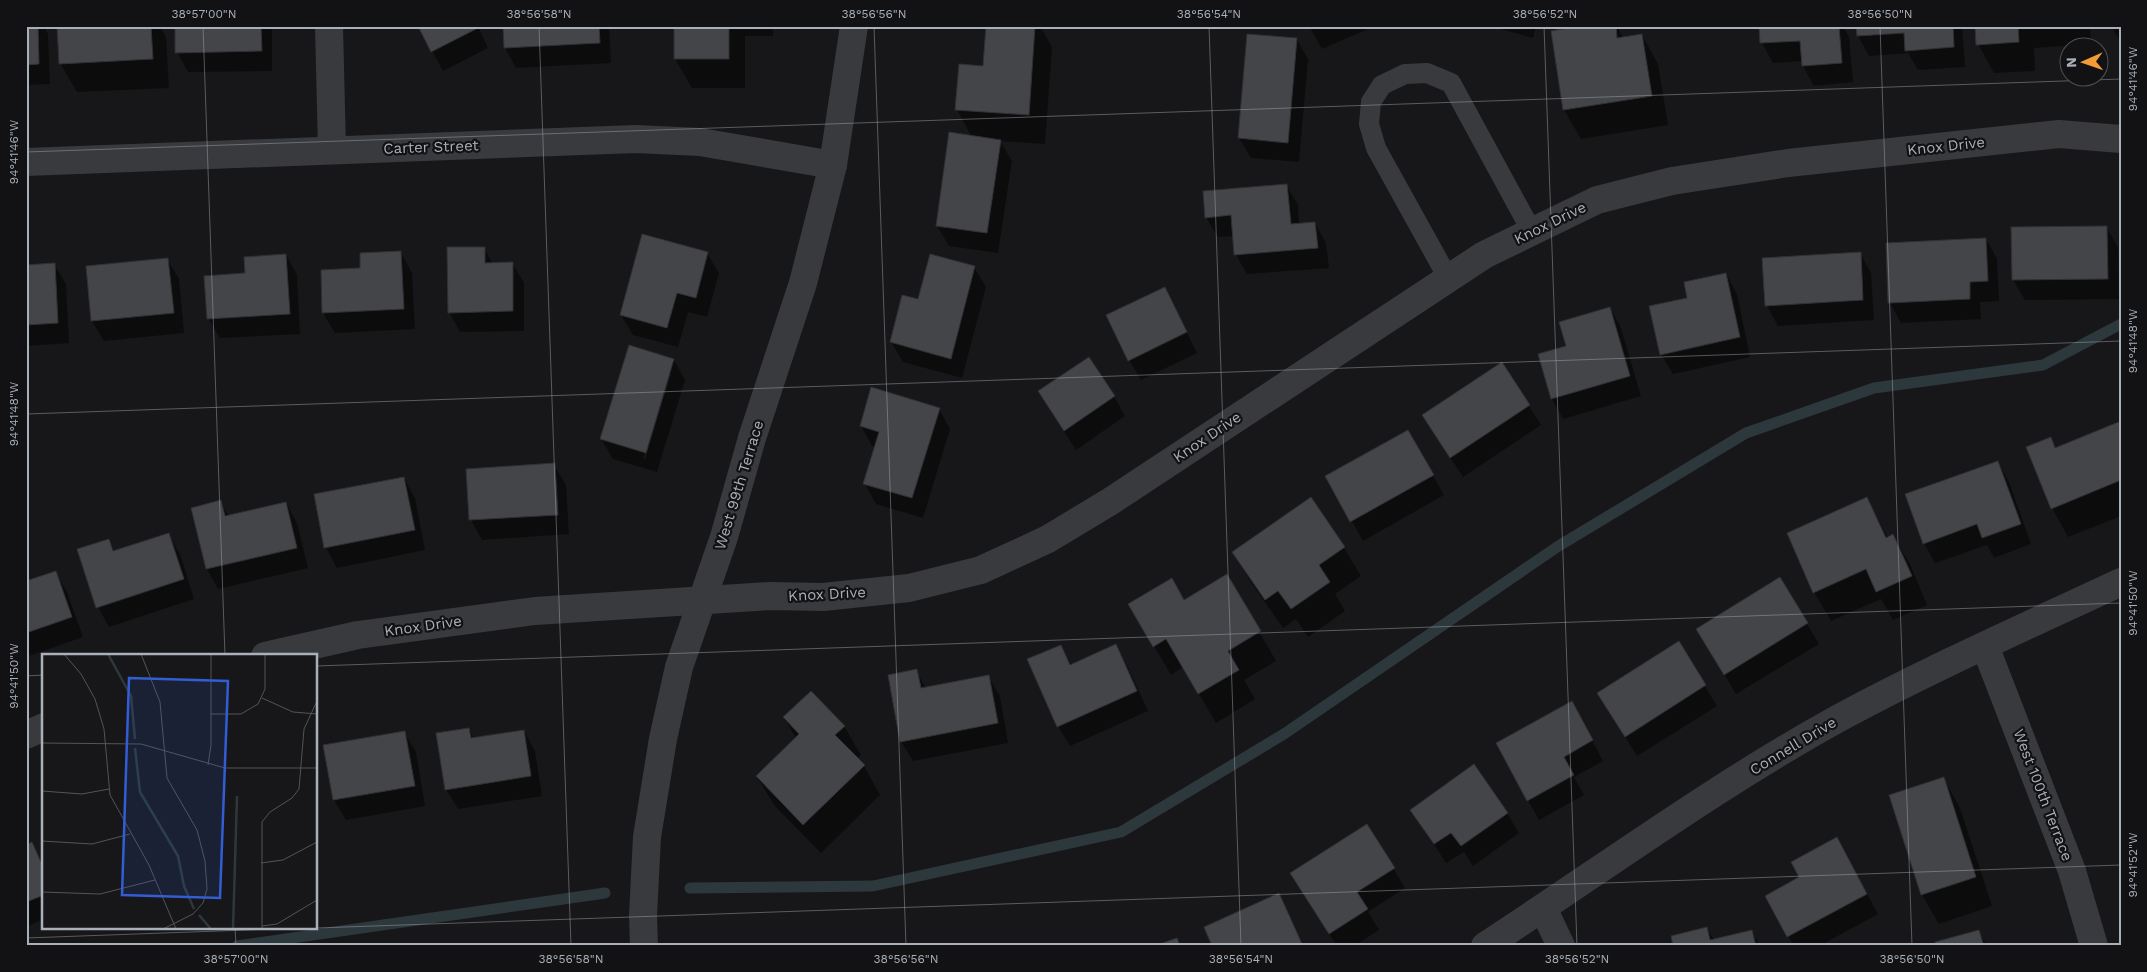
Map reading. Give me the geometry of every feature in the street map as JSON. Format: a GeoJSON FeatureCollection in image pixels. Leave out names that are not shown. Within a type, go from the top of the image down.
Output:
{"type":"FeatureCollection","features":[{"type":"Feature","properties":{"kind":"street"},"geometry":{"type":"LineString","coordinates":[[329,26],[332,150]]}},
{"type":"Feature","properties":{"kind":"street","name":"West 99th Terrace"},"geometry":{"type":"LineString","coordinates":[[644,946],[643,915],[647,837],[679,667],[724,537],[752,438],[803,283],[833,165],[854,26]]}},
{"type":"Feature","properties":{"kind":"street","name":"Knox Drive"},"geometry":{"type":"LineString","coordinates":[[274,654],[358,635],[525,612],[770,596],[823,597],[909,588],[981,570],[1048,539],[1111,501],[1484,255],[1597,200],[1672,181],[1788,164],[2059,134],[2121,139]]}},
{"type":"Feature","properties":{"kind":"street","name":"Carter Street"},"geometry":{"type":"LineString","coordinates":[[26,162],[636,139],[700,142],[833,165]]}},
{"type":"Feature","properties":{"kind":"street","name":"Connell Drive"},"geometry":{"type":"LineString","coordinates":[[1485,946],[1687,810],[1841,717],[2121,582]]}},
{"type":"Feature","properties":{"kind":"street","name":"West 100th Terrace"},"geometry":{"type":"LineString","coordinates":[[1985,646],[2072,871],[2094,946]]}},
{"type":"Feature","properties":{"kind":"street"},"geometry":{"type":"LineString","coordinates":[[26,735],[42,728]]}},
{"type":"Feature","properties":{"kind":"street"},"geometry":{"type":"LineString","coordinates":[[1543,908],[1561,946]]}},
{"type":"Feature","properties":{"kind":"lane"},"geometry":{"type":"LineString","coordinates":[[1448,278],[1376,148],[1369,124],[1371,102],[1382,85],[1405,74],[1427,73],[1451,83],[1532,232]]}},
{"type":"Feature","properties":{"kind":"building"},"geometry":{"type":"Polygon","coordinates":[[[26,26],[38,26],[39,64],[26,65],[26,26]]]}},
{"type":"Feature","properties":{"kind":"building"},"geometry":{"type":"Polygon","coordinates":[[[57,26],[151,26],[153,59],[59,64],[57,26]]]}},
{"type":"Feature","properties":{"kind":"building"},"geometry":{"type":"Polygon","coordinates":[[[175,26],[261,26],[262,51],[175,53],[175,26]]]}},
{"type":"Feature","properties":{"kind":"building"},"geometry":{"type":"Polygon","coordinates":[[[418,26],[477,26],[478,28],[431,52],[418,26]]]}},
{"type":"Feature","properties":{"kind":"building"},"geometry":{"type":"Polygon","coordinates":[[[503,26],[599,26],[600,43],[504,48],[503,26]]]}},
{"type":"Feature","properties":{"kind":"building"},"geometry":{"type":"Polygon","coordinates":[[[674,26],[729,26],[729,59],[674,59],[674,26]]]}},
{"type":"Feature","properties":{"kind":"building"},"geometry":{"type":"Polygon","coordinates":[[[986,26],[1035,26],[1029,115],[955,110],[959,64],[983,66],[986,26]]]}},
{"type":"Feature","properties":{"kind":"building"},"geometry":{"type":"Polygon","coordinates":[[[1580,26],[1616,26],[1617,38],[1642,34],[1652,96],[1563,110],[1551,31],[1580,26]]]}},
{"type":"Feature","properties":{"kind":"building"},"geometry":{"type":"Polygon","coordinates":[[[1759,26],[1839,26],[1842,63],[1802,66],[1800,41],[1760,43],[1759,26]]]}},
{"type":"Feature","properties":{"kind":"building"},"geometry":{"type":"Polygon","coordinates":[[[1856,26],[1953,26],[1954,47],[1905,51],[1904,33],[1857,36],[1856,26]]]}},
{"type":"Feature","properties":{"kind":"building"},"geometry":{"type":"Polygon","coordinates":[[[1975,26],[2018,26],[2019,42],[1976,45],[1975,26]]]}},
{"type":"Feature","properties":{"kind":"building"},"geometry":{"type":"Polygon","coordinates":[[[1247,34],[1297,38],[1288,143],[1238,138],[1247,34]]]}},
{"type":"Feature","properties":{"kind":"building"},"geometry":{"type":"Polygon","coordinates":[[[949,132],[1001,140],[987,233],[936,226],[949,132]]]}},
{"type":"Feature","properties":{"kind":"building"},"geometry":{"type":"Polygon","coordinates":[[[1287,184],[1291,224],[1315,222],[1318,248],[1234,255],[1231,215],[1205,218],[1203,191],[1287,184]]]}},
{"type":"Feature","properties":{"kind":"building"},"geometry":{"type":"Polygon","coordinates":[[[2107,226],[2108,279],[2012,280],[2011,227],[2107,226]]]}},
{"type":"Feature","properties":{"kind":"building"},"geometry":{"type":"Polygon","coordinates":[[[642,234],[708,252],[696,298],[677,293],[667,328],[620,315],[642,234]]]}},
{"type":"Feature","properties":{"kind":"building"},"geometry":{"type":"Polygon","coordinates":[[[1986,238],[1988,281],[1970,282],[1970,299],[1888,303],[1886,243],[1986,238]]]}},
{"type":"Feature","properties":{"kind":"building"},"geometry":{"type":"Polygon","coordinates":[[[447,247],[485,247],[485,263],[513,262],[513,311],[448,313],[447,247]]]}},
{"type":"Feature","properties":{"kind":"building"},"geometry":{"type":"Polygon","coordinates":[[[401,251],[404,309],[322,313],[321,270],[360,268],[360,253],[401,251]]]}},
{"type":"Feature","properties":{"kind":"building"},"geometry":{"type":"Polygon","coordinates":[[[1861,252],[1863,300],[1765,306],[1762,258],[1861,252]]]}},
{"type":"Feature","properties":{"kind":"building"},"geometry":{"type":"Polygon","coordinates":[[[286,254],[290,314],[207,319],[204,276],[245,273],[244,257],[286,254]]]}},
{"type":"Feature","properties":{"kind":"building"},"geometry":{"type":"Polygon","coordinates":[[[930,254],[975,266],[951,359],[890,342],[902,295],[918,299],[930,254]]]}},
{"type":"Feature","properties":{"kind":"building"},"geometry":{"type":"Polygon","coordinates":[[[168,258],[174,313],[91,321],[86,266],[168,258]]]}},
{"type":"Feature","properties":{"kind":"building"},"geometry":{"type":"Polygon","coordinates":[[[55,263],[58,323],[26,325],[26,265],[55,263]]]}},
{"type":"Feature","properties":{"kind":"building"},"geometry":{"type":"Polygon","coordinates":[[[1726,273],[1740,337],[1660,355],[1649,306],[1687,298],[1684,282],[1726,273]]]}},
{"type":"Feature","properties":{"kind":"building"},"geometry":{"type":"Polygon","coordinates":[[[1165,287],[1187,332],[1128,361],[1106,315],[1165,287]]]}},
{"type":"Feature","properties":{"kind":"building"},"geometry":{"type":"Polygon","coordinates":[[[1610,307],[1630,376],[1551,399],[1538,354],[1566,346],[1559,322],[1610,307]]]}},
{"type":"Feature","properties":{"kind":"building"},"geometry":{"type":"Polygon","coordinates":[[[629,345],[674,359],[646,453],[600,439],[629,345]]]}},
{"type":"Feature","properties":{"kind":"building"},"geometry":{"type":"Polygon","coordinates":[[[1089,357],[1115,396],[1064,431],[1038,391],[1089,357]]]}},
{"type":"Feature","properties":{"kind":"building"},"geometry":{"type":"Polygon","coordinates":[[[1502,362],[1530,405],[1450,458],[1422,415],[1502,362]]]}},
{"type":"Feature","properties":{"kind":"building"},"geometry":{"type":"Polygon","coordinates":[[[871,387],[940,408],[912,498],[863,484],[879,432],[860,426],[871,387]]]}},
{"type":"Feature","properties":{"kind":"building"},"geometry":{"type":"Polygon","coordinates":[[[2121,421],[2121,480],[2051,509],[2026,447],[2051,437],[2055,448],[2121,421]]]}},
{"type":"Feature","properties":{"kind":"building"},"geometry":{"type":"Polygon","coordinates":[[[1408,430],[1434,475],[1350,522],[1325,476],[1408,430]]]}},
{"type":"Feature","properties":{"kind":"building"},"geometry":{"type":"Polygon","coordinates":[[[1998,461],[2021,524],[1982,538],[1977,524],[1923,544],[1905,494],[1998,461]]]}},
{"type":"Feature","properties":{"kind":"building"},"geometry":{"type":"Polygon","coordinates":[[[555,463],[558,515],[469,520],[466,469],[555,463]]]}},
{"type":"Feature","properties":{"kind":"building"},"geometry":{"type":"Polygon","coordinates":[[[404,477],[415,530],[324,548],[314,494],[404,477]]]}},
{"type":"Feature","properties":{"kind":"building"},"geometry":{"type":"Polygon","coordinates":[[[1311,497],[1345,547],[1319,565],[1330,582],[1291,609],[1278,591],[1265,600],[1232,552],[1311,497]]]}},
{"type":"Feature","properties":{"kind":"building"},"geometry":{"type":"Polygon","coordinates":[[[1867,497],[1886,538],[1893,534],[1912,576],[1876,592],[1866,569],[1813,593],[1787,533],[1867,497]]]}},
{"type":"Feature","properties":{"kind":"building"},"geometry":{"type":"Polygon","coordinates":[[[221,500],[225,516],[286,502],[297,548],[206,569],[191,508],[221,500]]]}},
{"type":"Feature","properties":{"kind":"building"},"geometry":{"type":"Polygon","coordinates":[[[169,533],[184,579],[96,608],[77,549],[109,539],[113,551],[169,533]]]}},
{"type":"Feature","properties":{"kind":"building"},"geometry":{"type":"Polygon","coordinates":[[[56,571],[72,617],[26,633],[26,581],[56,571]]]}},
{"type":"Feature","properties":{"kind":"building"},"geometry":{"type":"Polygon","coordinates":[[[1227,574],[1261,631],[1228,651],[1239,670],[1198,694],[1166,639],[1153,647],[1128,604],[1172,578],[1184,600],[1227,574]]]}},
{"type":"Feature","properties":{"kind":"building"},"geometry":{"type":"Polygon","coordinates":[[[1780,577],[1808,623],[1724,675],[1696,629],[1780,577]]]}},
{"type":"Feature","properties":{"kind":"building"},"geometry":{"type":"Polygon","coordinates":[[[1679,641],[1706,685],[1625,737],[1597,693],[1679,641]]]}},
{"type":"Feature","properties":{"kind":"building"},"geometry":{"type":"Polygon","coordinates":[[[1116,644],[1137,691],[1057,727],[1027,659],[1061,645],[1070,665],[1116,644]]]}},
{"type":"Feature","properties":{"kind":"building"},"geometry":{"type":"Polygon","coordinates":[[[917,669],[921,688],[989,675],[998,723],[900,742],[888,675],[917,669]]]}},
{"type":"Feature","properties":{"kind":"building"},"geometry":{"type":"Polygon","coordinates":[[[811,691],[845,726],[835,735],[865,765],[803,825],[756,776],[799,734],[783,717],[811,691]]]}},
{"type":"Feature","properties":{"kind":"building"},"geometry":{"type":"Polygon","coordinates":[[[1572,701],[1593,740],[1564,757],[1574,775],[1527,801],[1496,743],[1572,701]]]}},
{"type":"Feature","properties":{"kind":"building"},"geometry":{"type":"Polygon","coordinates":[[[469,728],[471,738],[524,730],[531,776],[445,790],[436,733],[469,728]]]}},
{"type":"Feature","properties":{"kind":"building"},"geometry":{"type":"Polygon","coordinates":[[[405,731],[415,786],[333,800],[323,745],[405,731]]]}},
{"type":"Feature","properties":{"kind":"building"},"geometry":{"type":"Polygon","coordinates":[[[1474,764],[1508,813],[1461,846],[1451,833],[1434,844],[1410,810],[1474,764]]]}},
{"type":"Feature","properties":{"kind":"building"},"geometry":{"type":"Polygon","coordinates":[[[1944,777],[1976,877],[1921,895],[1889,795],[1944,777]]]}},
{"type":"Feature","properties":{"kind":"building"},"geometry":{"type":"Polygon","coordinates":[[[1367,824],[1395,868],[1357,892],[1368,909],[1329,934],[1290,873],[1367,824]]]}},
{"type":"Feature","properties":{"kind":"building"},"geometry":{"type":"Polygon","coordinates":[[[1837,837],[1867,894],[1787,937],[1765,896],[1799,877],[1791,862],[1837,837]]]}},
{"type":"Feature","properties":{"kind":"building"},"geometry":{"type":"Polygon","coordinates":[[[32,842],[42,864],[42,896],[26,902],[26,845],[32,842]]]}},
{"type":"Feature","properties":{"kind":"building"},"geometry":{"type":"Polygon","coordinates":[[[1279,893],[1303,946],[1212,946],[1204,927],[1279,893]]]}},
{"type":"Feature","properties":{"kind":"building"},"geometry":{"type":"Polygon","coordinates":[[[1707,927],[1710,940],[1752,930],[1756,946],[1673,946],[1671,936],[1707,927]]]}},
{"type":"Feature","properties":{"kind":"building"},"geometry":{"type":"Polygon","coordinates":[[[1979,930],[1984,946],[1936,946],[1935,942],[1979,930]]]}},
{"type":"Feature","properties":{"kind":"building"},"geometry":{"type":"Polygon","coordinates":[[[1177,938],[1180,946],[1154,946],[1177,938]]]}},
{"type":"Feature","properties":{"kind":"waterway"},"geometry":{"type":"LineString","coordinates":[[690,888],[873,886],[1121,832],[1284,734],[1557,547],[1746,433],[1874,388],[2043,365],[2121,324]]}},
{"type":"Feature","properties":{"kind":"waterway"},"geometry":{"type":"LineString","coordinates":[[237,946],[605,893]]}}]}
